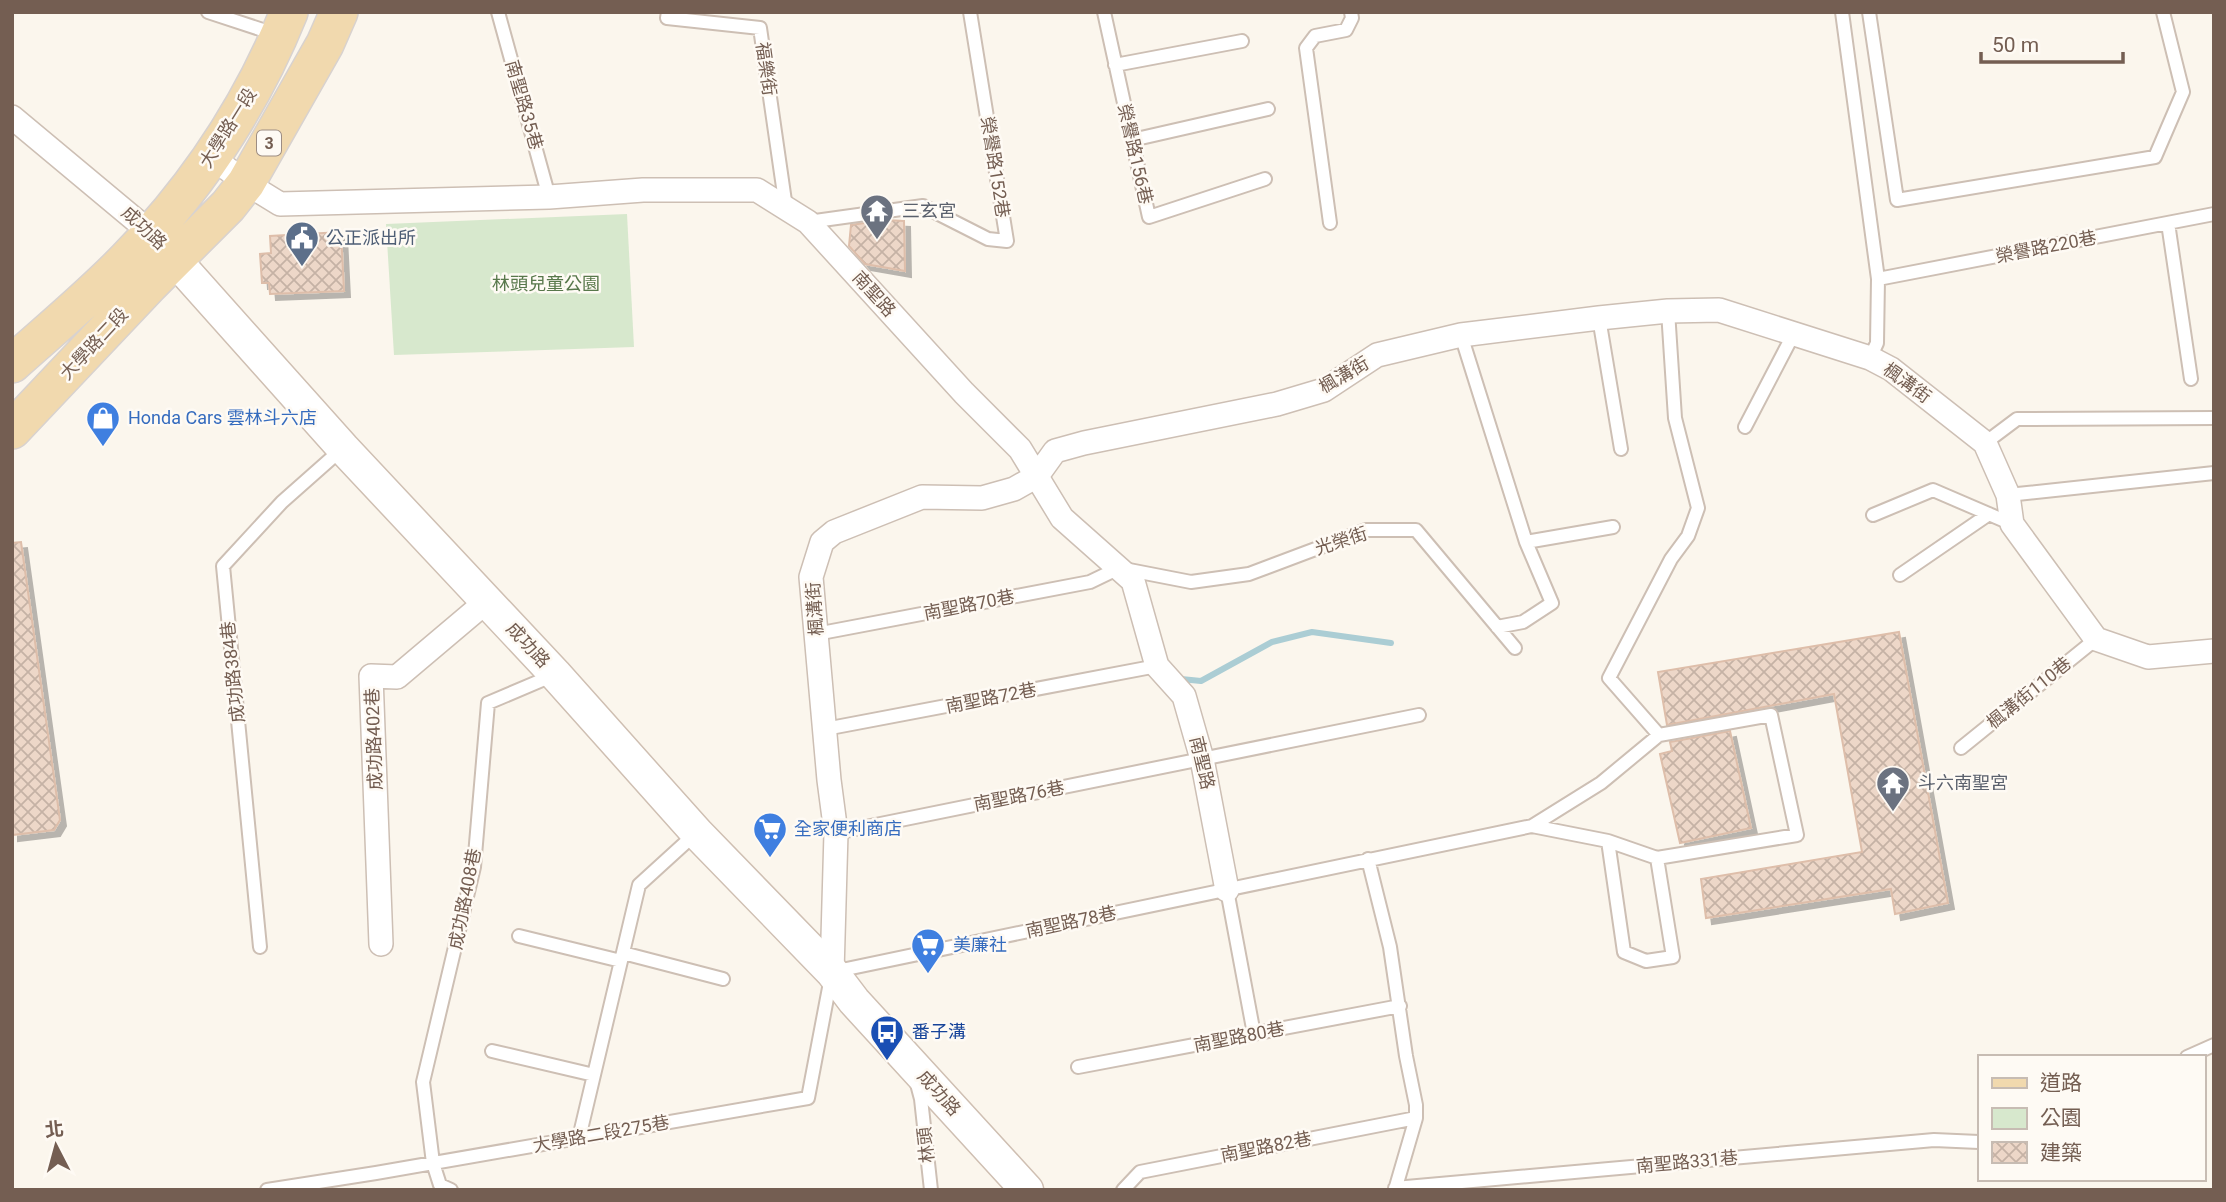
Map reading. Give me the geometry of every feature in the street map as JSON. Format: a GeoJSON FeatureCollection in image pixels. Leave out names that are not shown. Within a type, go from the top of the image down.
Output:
{"type":"FeatureCollection","features":[{"type":"Feature","properties":{"kind":"main road","name":"3"},"geometry":{"type":"LineString","coordinates":[[177,259],[228,206],[246,183],[325,44],[339,12]]}},
{"type":"Feature","properties":{"kind":"main road","name":"大學路一段"},"geometry":{"type":"LineString","coordinates":[[151,233],[213,158],[255,86],[285,24]]}},
{"type":"Feature","properties":{"kind":"main road","name":"成功路"},"geometry":{"type":"LineString","coordinates":[[151,233],[343,448],[555,674],[697,833],[832,972],[853,1001],[1027,1190]]}},
{"type":"Feature","properties":{"kind":"main road","name":"大學路二段"},"geometry":{"type":"LineString","coordinates":[[12,364],[126,261],[151,233]]}},
{"type":"Feature","properties":{"kind":"main road","name":"大學路二段"},"geometry":{"type":"LineString","coordinates":[[12,430],[177,259]]}},
{"type":"Feature","properties":{"kind":"street","name":"成功路"},"geometry":{"type":"LineString","coordinates":[[12,117],[151,233]]}},
{"type":"Feature","properties":{"kind":"street","name":"南聖路"},"geometry":{"type":"LineString","coordinates":[[213,158],[280,204],[549,197],[643,190],[757,190],[808,222],[964,393],[1020,449],[1062,518],[1133,581],[1157,666],[1184,696],[1202,759],[1227,890]]}},
{"type":"Feature","properties":{"kind":"street","name":"楓溝街"},"geometry":{"type":"LineString","coordinates":[[832,972],[836,833],[828,780],[811,577],[822,542],[834,532],[922,498],[982,498],[1014,489],[1037,475],[1055,451],[1324,390],[1377,355],[1461,335],[1668,311],[1719,310],[1870,358],[1891,369],[1985,443],[2008,495],[2012,524],[2096,639]]}},
{"type":"Feature","properties":{"kind":"street","name":"成功路402巷"},"geometry":{"type":"LineString","coordinates":[[381,944],[371,676],[397,677],[487,601]]}},
{"type":"Feature","properties":{"kind":"street"},"geometry":{"type":"LineString","coordinates":[[2096,639],[2148,657],[2214,651]]}},
{"type":"Feature","properties":{"kind":"lane"},"geometry":{"type":"LineString","coordinates":[[208,12],[285,24]]}},
{"type":"Feature","properties":{"kind":"lane","name":"南聖路35巷"},"geometry":{"type":"LineString","coordinates":[[498,12],[549,197]]}},
{"type":"Feature","properties":{"kind":"lane","name":"福樂街"},"geometry":{"type":"LineString","coordinates":[[668,12],[667,18],[760,28],[786,208]]}},
{"type":"Feature","properties":{"kind":"lane","name":"榮譽路152巷"},"geometry":{"type":"LineString","coordinates":[[808,222],[923,206],[988,239],[1007,241],[970,12]]}},
{"type":"Feature","properties":{"kind":"lane","name":"榮譽路156巷"},"geometry":{"type":"LineString","coordinates":[[1104,12],[1149,217],[1265,179]]}},
{"type":"Feature","properties":{"kind":"lane"},"geometry":{"type":"LineString","coordinates":[[1330,223],[1306,48],[1315,36],[1346,30],[1352,18],[1351,12]]}},
{"type":"Feature","properties":{"kind":"lane"},"geometry":{"type":"LineString","coordinates":[[1842,12],[1878,279],[1877,343],[1870,358]]}},
{"type":"Feature","properties":{"kind":"lane"},"geometry":{"type":"LineString","coordinates":[[1869,12],[1897,201],[2155,157],[2183,92],[2163,12]]}},
{"type":"Feature","properties":{"kind":"lane"},"geometry":{"type":"LineString","coordinates":[[1115,65],[1242,41]]}},
{"type":"Feature","properties":{"kind":"lane"},"geometry":{"type":"LineString","coordinates":[[1132,140],[1268,109]]}},
{"type":"Feature","properties":{"kind":"lane","name":"榮譽路220巷"},"geometry":{"type":"LineString","coordinates":[[1878,279],[2214,214]]}},
{"type":"Feature","properties":{"kind":"lane"},"geometry":{"type":"LineString","coordinates":[[2168,223],[2191,379]]}},
{"type":"Feature","properties":{"kind":"lane"},"geometry":{"type":"LineString","coordinates":[[1659,735],[1609,678],[1671,559],[1688,536],[1698,508],[1675,418],[1668,311]]}},
{"type":"Feature","properties":{"kind":"lane"},"geometry":{"type":"LineString","coordinates":[[1599,318],[1621,449]]}},
{"type":"Feature","properties":{"kind":"lane"},"geometry":{"type":"LineString","coordinates":[[1461,335],[1527,542],[1552,603],[1523,622],[1497,627]]}},
{"type":"Feature","properties":{"kind":"lane"},"geometry":{"type":"LineString","coordinates":[[1745,428],[1793,335]]}},
{"type":"Feature","properties":{"kind":"lane"},"geometry":{"type":"LineString","coordinates":[[1985,443],[2017,419],[2214,418]]}},
{"type":"Feature","properties":{"kind":"lane","name":"成功路384巷"},"geometry":{"type":"LineString","coordinates":[[260,947],[223,566],[282,502],[343,448]]}},
{"type":"Feature","properties":{"kind":"lane"},"geometry":{"type":"LineString","coordinates":[[2008,495],[2214,473]]}},
{"type":"Feature","properties":{"kind":"lane"},"geometry":{"type":"LineString","coordinates":[[1873,515],[1933,490],[2012,524]]}},
{"type":"Feature","properties":{"kind":"lane"},"geometry":{"type":"LineString","coordinates":[[1900,575],[1989,514]]}},
{"type":"Feature","properties":{"kind":"lane"},"geometry":{"type":"LineString","coordinates":[[1527,542],[1613,527]]}},
{"type":"Feature","properties":{"kind":"lane","name":"光榮街"},"geometry":{"type":"LineString","coordinates":[[1119,568],[1191,582],[1249,574],[1366,530],[1416,530],[1515,648]]}},
{"type":"Feature","properties":{"kind":"lane","name":"南聖路70巷"},"geometry":{"type":"LineString","coordinates":[[816,634],[1090,582],[1119,568]]}},
{"type":"Feature","properties":{"kind":"lane","name":"楓溝街110巷"},"geometry":{"type":"LineString","coordinates":[[1961,748],[2096,639]]}},
{"type":"Feature","properties":{"kind":"lane","name":"南聖路72巷"},"geometry":{"type":"LineString","coordinates":[[825,729],[1157,666]]}},
{"type":"Feature","properties":{"kind":"lane","name":"成功路408巷"},"geometry":{"type":"LineString","coordinates":[[433,1163],[423,1082],[474,867],[488,703],[555,674]]}},
{"type":"Feature","properties":{"kind":"lane","name":"南聖路76巷"},"geometry":{"type":"LineString","coordinates":[[836,833],[1419,715]]}},
{"type":"Feature","properties":{"kind":"lane"},"geometry":{"type":"LineString","coordinates":[[1771,715],[1797,835],[1657,858],[1608,841],[1532,826],[1601,783],[1659,735],[1771,715]]}},
{"type":"Feature","properties":{"kind":"lane","name":"南聖路78巷"},"geometry":{"type":"LineString","coordinates":[[832,972],[1532,826]]}},
{"type":"Feature","properties":{"kind":"lane"},"geometry":{"type":"LineString","coordinates":[[579,1138],[639,885],[697,833]]}},
{"type":"Feature","properties":{"kind":"lane"},"geometry":{"type":"LineString","coordinates":[[1608,841],[1624,952],[1646,961],[1673,957],[1657,858]]}},
{"type":"Feature","properties":{"kind":"lane"},"geometry":{"type":"LineString","coordinates":[[1368,859],[1391,947],[1416,1118],[1395,1189]]}},
{"type":"Feature","properties":{"kind":"lane"},"geometry":{"type":"LineString","coordinates":[[1227,890],[1254,1034]]}},
{"type":"Feature","properties":{"kind":"lane"},"geometry":{"type":"LineString","coordinates":[[519,936],[723,979]]}},
{"type":"Feature","properties":{"kind":"lane","name":"大學路二段275巷"},"geometry":{"type":"LineString","coordinates":[[267,1190],[808,1098],[832,972]]}},
{"type":"Feature","properties":{"kind":"lane","name":"南聖路80巷"},"geometry":{"type":"LineString","coordinates":[[1078,1067],[1400,1006]]}},
{"type":"Feature","properties":{"kind":"lane"},"geometry":{"type":"LineString","coordinates":[[2192,1055],[2214,1045]]}},
{"type":"Feature","properties":{"kind":"lane"},"geometry":{"type":"LineString","coordinates":[[492,1051],[594,1075]]}},
{"type":"Feature","properties":{"kind":"lane","name":"林頭"},"geometry":{"type":"LineString","coordinates":[[910,1060],[921,1099],[931,1190]]}},
{"type":"Feature","properties":{"kind":"lane","name":"南聖路82巷"},"geometry":{"type":"LineString","coordinates":[[1123,1190],[1140,1172],[1416,1118]]}},
{"type":"Feature","properties":{"kind":"lane","name":"南聖路331巷"},"geometry":{"type":"LineString","coordinates":[[1395,1189],[1934,1140],[1978,1142]]}},
{"type":"Feature","properties":{"kind":"lane"},"geometry":{"type":"LineString","coordinates":[[433,1163],[440,1185],[451,1190]]}},
{"type":"Feature","properties":{"kind":"green space","name":"林頭兒童公園"},"geometry":{"type":"Polygon","coordinates":[[[627,214],[634,347],[394,355],[386,224],[627,214]]]}},
{"type":"Feature","properties":{"kind":"building","name":"三玄宮"},"geometry":{"type":"Polygon","coordinates":[[[885,220],[904,221],[905,271],[865,264],[849,246],[851,225],[885,220]]]}},
{"type":"Feature","properties":{"kind":"building","name":"公正派出所"},"geometry":{"type":"Polygon","coordinates":[[[341,232],[344,291],[270,294],[269,283],[262,283],[260,254],[271,253],[270,236],[341,232]]]}},
{"type":"Feature","properties":{"kind":"building"},"geometry":{"type":"Polygon","coordinates":[[[21,542],[60,820],[54,830],[12,835],[12,543],[21,542]]]}},
{"type":"Feature","properties":{"kind":"building","name":"斗六南聖宮"},"geometry":{"type":"Polygon","coordinates":[[[1899,632],[1948,903],[1895,914],[1891,889],[1706,918],[1701,879],[1862,852],[1834,694],[1667,725],[1658,672],[1899,632]]]}},
{"type":"Feature","properties":{"kind":"building"},"geometry":{"type":"Polygon","coordinates":[[[1730,731],[1751,828],[1680,843],[1660,754],[1672,751],[1670,742],[1730,731]]]}},
{"type":"Feature","properties":{"kind":"waterway"},"geometry":{"type":"LineString","coordinates":[[1181,679],[1201,681],[1272,642],[1312,632],[1391,643]]}},
{"type":"Feature","properties":{"kind":"place","name":"三玄宮"},"geometry":{"type":"Point","coordinates":[877,241]}},
{"type":"Feature","properties":{"kind":"place","name":"公正派出所"},"geometry":{"type":"Point","coordinates":[302,268]}},
{"type":"Feature","properties":{"kind":"place","name":"Honda Cars 雲林斗六店"},"geometry":{"type":"Point","coordinates":[103,448]}},
{"type":"Feature","properties":{"kind":"place","name":"斗六南聖宮"},"geometry":{"type":"Point","coordinates":[1893,813]}},
{"type":"Feature","properties":{"kind":"place","name":"全家便利商店"},"geometry":{"type":"Point","coordinates":[770,859]}},
{"type":"Feature","properties":{"kind":"place","name":"美廉社"},"geometry":{"type":"Point","coordinates":[928,975]}},
{"type":"Feature","properties":{"kind":"place","name":"番子溝"},"geometry":{"type":"Point","coordinates":[887,1062]}}]}
